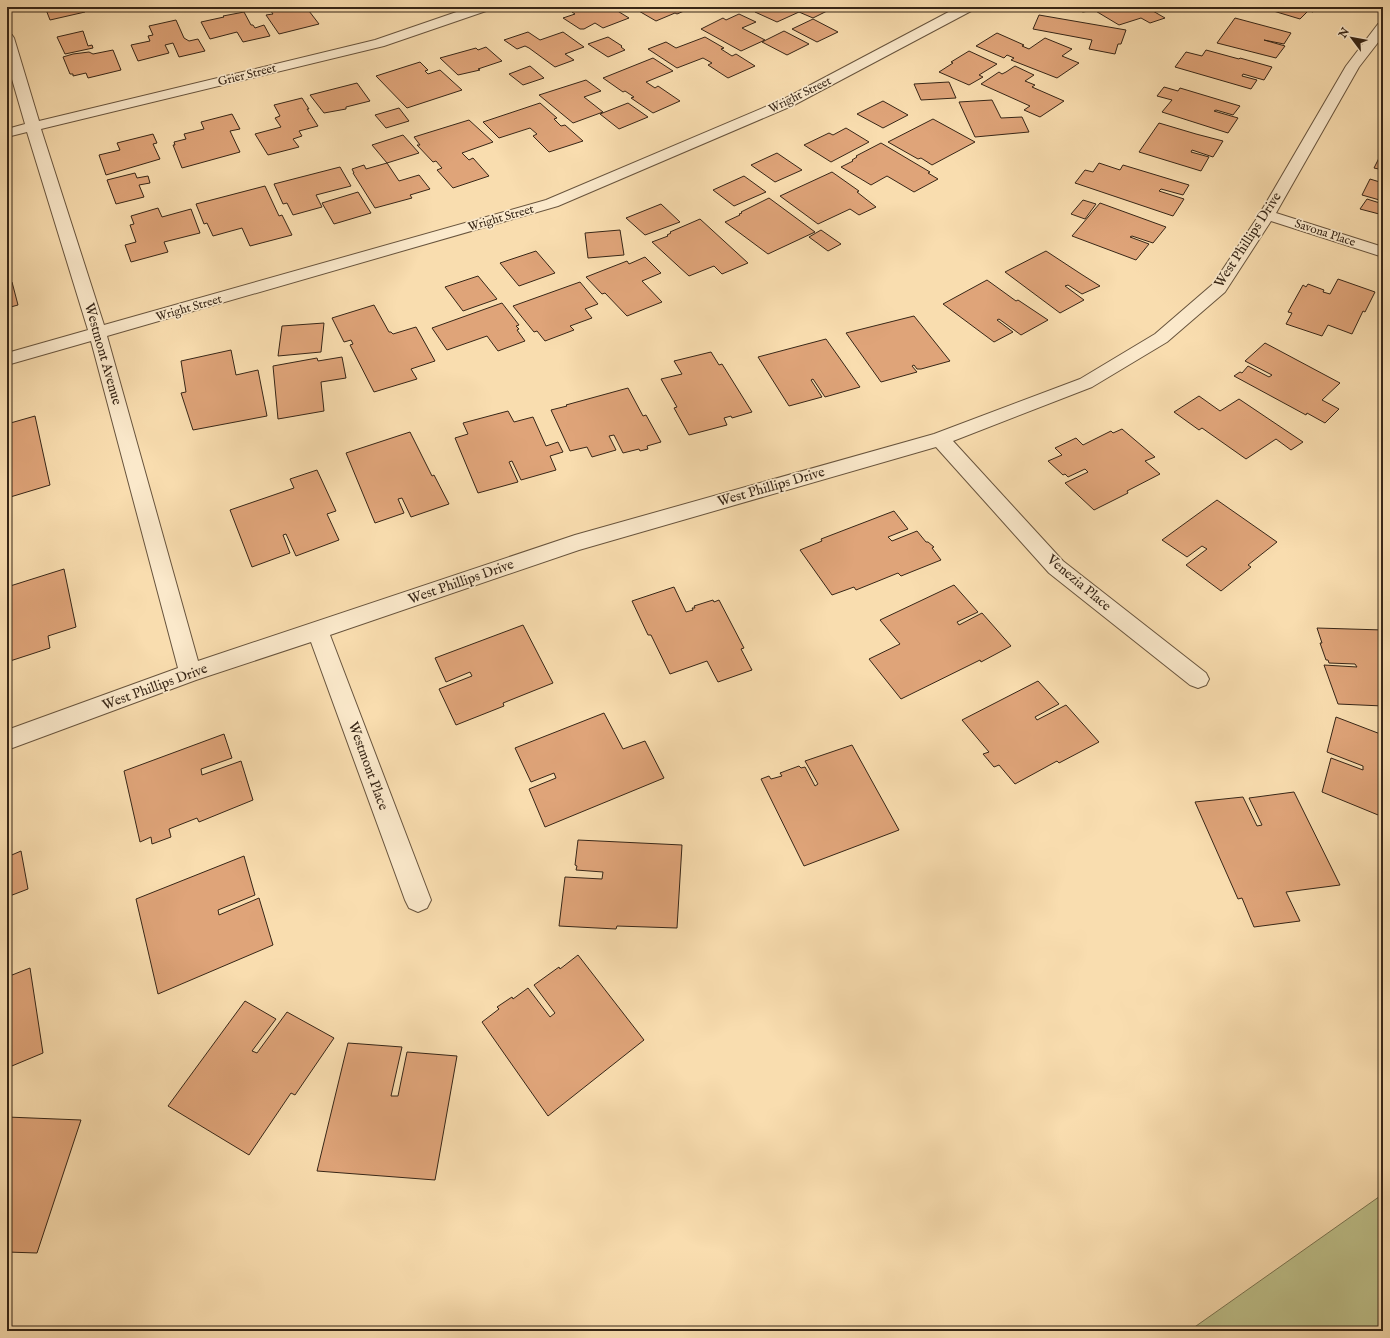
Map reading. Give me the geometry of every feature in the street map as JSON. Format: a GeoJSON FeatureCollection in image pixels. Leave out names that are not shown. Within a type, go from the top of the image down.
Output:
{"type":"FeatureCollection","features":[{"type":"Feature","properties":{"kind":"street","name":"Grier Street"},"geometry":{"type":"LineString","coordinates":[[7,133],[378,43],[484,7]]}},
{"type":"Feature","properties":{"kind":"street","name":"Wright Street"},"geometry":{"type":"LineString","coordinates":[[7,359],[552,203],[789,102],[968,7]]}},
{"type":"Feature","properties":{"kind":"street","name":"West Phillips Drive"},"geometry":{"type":"LineString","coordinates":[[7,740],[190,673],[318,631],[575,542],[940,439],[1086,383],[1160,338],[1219,288],[1267,215],[1353,66],[1383,27]]}},
{"type":"Feature","properties":{"kind":"street","name":"Westmont Avenue"},"geometry":{"type":"LineString","coordinates":[[7,38],[33,127],[98,334],[190,673]]}},
{"type":"Feature","properties":{"kind":"street","name":"Savona Place"},"geometry":{"type":"LineString","coordinates":[[1267,215],[1383,252]]}},
{"type":"Feature","properties":{"kind":"street","name":"Venezia Place"},"geometry":{"type":"LineString","coordinates":[[940,439],[1056,567],[1198,679]]}},
{"type":"Feature","properties":{"kind":"street","name":"Westmont Place"},"geometry":{"type":"LineString","coordinates":[[318,631],[418,900]]}},
{"type":"Feature","properties":{"kind":"green space"},"geometry":{"type":"Polygon","coordinates":[[[1383,1194],[1383,1331],[1189,1331],[1383,1194]]]}},
{"type":"Feature","properties":{"kind":"building"},"geometry":{"type":"Polygon","coordinates":[[[45,7],[83,7],[85,12],[50,20],[45,7]]]}},
{"type":"Feature","properties":{"kind":"building"},"geometry":{"type":"Polygon","coordinates":[[[268,7],[317,7],[318,8],[309,11],[319,24],[279,34],[266,15],[273,14],[268,7]]]}},
{"type":"Feature","properties":{"kind":"building"},"geometry":{"type":"Polygon","coordinates":[[[582,7],[611,7],[629,18],[603,28],[595,23],[584,29],[580,29],[563,18],[575,14],[572,12],[582,7]]]}},
{"type":"Feature","properties":{"kind":"building"},"geometry":{"type":"Polygon","coordinates":[[[632,7],[690,7],[691,8],[656,21],[632,7]]]}},
{"type":"Feature","properties":{"kind":"building"},"geometry":{"type":"Polygon","coordinates":[[[765,7],[827,7],[831,9],[813,18],[799,12],[777,22],[755,12],[765,7]]]}},
{"type":"Feature","properties":{"kind":"building"},"geometry":{"type":"Polygon","coordinates":[[[1068,7],[1146,7],[1165,18],[1150,23],[1141,18],[1119,25],[1094,10],[1083,12],[1068,7]]]}},
{"type":"Feature","properties":{"kind":"building"},"geometry":{"type":"Polygon","coordinates":[[[1260,7],[1292,7],[1307,12],[1300,19],[1260,7]]]}},
{"type":"Feature","properties":{"kind":"building"},"geometry":{"type":"Polygon","coordinates":[[[1296,7],[1318,7],[1313,12],[1296,7]]]}},
{"type":"Feature","properties":{"kind":"building"},"geometry":{"type":"Polygon","coordinates":[[[244,12],[251,25],[255,28],[264,25],[270,36],[243,42],[237,32],[210,39],[201,22],[224,17],[223,16],[244,12]]]}},
{"type":"Feature","properties":{"kind":"building"},"geometry":{"type":"Polygon","coordinates":[[[739,14],[756,22],[742,28],[765,40],[741,51],[701,29],[723,18],[726,20],[739,14]]]}},
{"type":"Feature","properties":{"kind":"building"},"geometry":{"type":"Polygon","coordinates":[[[1039,15],[1126,30],[1121,44],[1118,44],[1115,54],[1089,49],[1092,40],[1033,29],[1039,15]]]}},
{"type":"Feature","properties":{"kind":"building"},"geometry":{"type":"Polygon","coordinates":[[[1235,18],[1291,33],[1284,44],[1264,40],[1285,46],[1276,58],[1217,43],[1235,18]]]}},
{"type":"Feature","properties":{"kind":"building"},"geometry":{"type":"Polygon","coordinates":[[[813,19],[838,32],[817,42],[792,29],[813,19]]]}},
{"type":"Feature","properties":{"kind":"building"},"geometry":{"type":"Polygon","coordinates":[[[176,20],[184,38],[189,41],[198,39],[205,51],[179,57],[173,43],[165,45],[169,53],[138,61],[131,45],[150,41],[148,36],[153,35],[149,26],[176,20]]]}},
{"type":"Feature","properties":{"kind":"building"},"geometry":{"type":"Polygon","coordinates":[[[83,31],[88,46],[92,45],[93,48],[65,54],[57,37],[83,31]]]}},
{"type":"Feature","properties":{"kind":"building"},"geometry":{"type":"Polygon","coordinates":[[[784,31],[809,44],[787,55],[762,42],[784,31]]]}},
{"type":"Feature","properties":{"kind":"building"},"geometry":{"type":"Polygon","coordinates":[[[528,32],[540,40],[563,32],[584,47],[565,54],[574,60],[555,67],[529,48],[525,46],[517,49],[504,40],[528,32]]]}},
{"type":"Feature","properties":{"kind":"building"},"geometry":{"type":"Polygon","coordinates":[[[997,33],[1024,45],[1022,46],[1029,49],[1045,38],[1072,49],[1062,56],[1079,63],[1057,78],[1011,60],[1014,58],[1007,55],[1004,58],[976,46],[997,33]]]}},
{"type":"Feature","properties":{"kind":"building"},"geometry":{"type":"Polygon","coordinates":[[[608,37],[622,46],[621,47],[625,50],[608,57],[588,44],[608,37]]]}},
{"type":"Feature","properties":{"kind":"building"},"geometry":{"type":"Polygon","coordinates":[[[705,37],[724,48],[721,49],[732,56],[736,54],[755,66],[728,78],[708,65],[712,63],[703,58],[677,68],[648,49],[666,42],[676,48],[705,37]]]}},
{"type":"Feature","properties":{"kind":"building"},"geometry":{"type":"Polygon","coordinates":[[[486,47],[502,61],[478,69],[480,70],[458,75],[440,58],[476,48],[478,50],[486,47]]]}},
{"type":"Feature","properties":{"kind":"building"},"geometry":{"type":"Polygon","coordinates":[[[113,50],[121,70],[88,78],[86,73],[73,76],[73,74],[70,74],[63,57],[73,54],[89,52],[93,54],[113,50]]]}},
{"type":"Feature","properties":{"kind":"building"},"geometry":{"type":"Polygon","coordinates":[[[1206,50],[1272,67],[1264,80],[1243,74],[1242,76],[1257,80],[1251,89],[1175,67],[1186,52],[1202,56],[1206,50]]]}},
{"type":"Feature","properties":{"kind":"building"},"geometry":{"type":"Polygon","coordinates":[[[969,51],[997,64],[979,75],[983,77],[969,85],[939,72],[953,63],[951,62],[969,51]]]}},
{"type":"Feature","properties":{"kind":"building"},"geometry":{"type":"Polygon","coordinates":[[[653,58],[673,71],[646,82],[655,88],[658,86],[680,101],[653,113],[631,98],[634,97],[625,91],[623,92],[603,78],[653,58]]]}},
{"type":"Feature","properties":{"kind":"building"},"geometry":{"type":"Polygon","coordinates":[[[420,62],[428,70],[425,71],[428,74],[440,70],[462,90],[407,108],[376,76],[420,62]]]}},
{"type":"Feature","properties":{"kind":"building"},"geometry":{"type":"Polygon","coordinates":[[[530,66],[544,78],[523,85],[509,74],[530,66]]]}},
{"type":"Feature","properties":{"kind":"building"},"geometry":{"type":"Polygon","coordinates":[[[1015,66],[1034,75],[1025,81],[1035,85],[1032,87],[1064,101],[1040,117],[1024,110],[1030,106],[981,84],[999,72],[1002,74],[1015,66]]]}},
{"type":"Feature","properties":{"kind":"building"},"geometry":{"type":"Polygon","coordinates":[[[586,80],[601,91],[584,97],[603,112],[573,123],[539,95],[586,80]]]}},
{"type":"Feature","properties":{"kind":"building"},"geometry":{"type":"Polygon","coordinates":[[[949,82],[956,98],[921,100],[914,84],[949,82]]]}},
{"type":"Feature","properties":{"kind":"building"},"geometry":{"type":"Polygon","coordinates":[[[357,83],[370,101],[346,107],[346,109],[324,113],[310,95],[357,83]]]}},
{"type":"Feature","properties":{"kind":"building"},"geometry":{"type":"Polygon","coordinates":[[[1164,87],[1178,91],[1180,88],[1240,106],[1233,115],[1216,110],[1214,111],[1238,118],[1228,133],[1162,112],[1172,100],[1157,96],[1164,87]]]}},
{"type":"Feature","properties":{"kind":"building"},"geometry":{"type":"Polygon","coordinates":[[[302,98],[318,126],[299,131],[302,136],[293,139],[299,147],[268,155],[255,134],[281,127],[275,118],[280,116],[274,105],[302,98]]]}},
{"type":"Feature","properties":{"kind":"building"},"geometry":{"type":"Polygon","coordinates":[[[992,100],[1001,118],[1022,117],[1029,132],[975,137],[959,102],[992,100]]]}},
{"type":"Feature","properties":{"kind":"building"},"geometry":{"type":"Polygon","coordinates":[[[883,101],[908,115],[883,128],[857,114],[883,101]]]}},
{"type":"Feature","properties":{"kind":"building"},"geometry":{"type":"Polygon","coordinates":[[[540,103],[557,118],[554,119],[561,126],[565,125],[583,141],[549,152],[533,136],[537,134],[530,128],[499,138],[483,122],[540,103]]]}},
{"type":"Feature","properties":{"kind":"building"},"geometry":{"type":"Polygon","coordinates":[[[628,103],[648,117],[619,129],[600,114],[628,103]]]}},
{"type":"Feature","properties":{"kind":"building"},"geometry":{"type":"Polygon","coordinates":[[[399,108],[409,121],[386,128],[375,115],[399,108]]]}},
{"type":"Feature","properties":{"kind":"building"},"geometry":{"type":"Polygon","coordinates":[[[232,114],[240,129],[230,131],[240,152],[182,168],[173,145],[175,145],[174,142],[186,139],[184,134],[204,129],[201,122],[232,114]]]}},
{"type":"Feature","properties":{"kind":"building"},"geometry":{"type":"Polygon","coordinates":[[[933,119],[975,142],[932,165],[888,142],[933,119]]]}},
{"type":"Feature","properties":{"kind":"building"},"geometry":{"type":"Polygon","coordinates":[[[469,120],[493,142],[462,153],[469,160],[473,158],[489,176],[453,188],[437,170],[442,168],[436,161],[433,162],[417,145],[420,145],[414,137],[469,120]]]}},
{"type":"Feature","properties":{"kind":"building"},"geometry":{"type":"Polygon","coordinates":[[[1159,123],[1223,141],[1213,157],[1192,150],[1191,152],[1209,157],[1201,171],[1139,152],[1159,123]]]}},
{"type":"Feature","properties":{"kind":"building"},"geometry":{"type":"Polygon","coordinates":[[[846,128],[869,142],[831,162],[804,145],[829,133],[833,135],[846,128]]]}},
{"type":"Feature","properties":{"kind":"building"},"geometry":{"type":"Polygon","coordinates":[[[153,134],[157,143],[153,144],[160,159],[106,175],[99,155],[120,150],[117,143],[153,134]]]}},
{"type":"Feature","properties":{"kind":"building"},"geometry":{"type":"Polygon","coordinates":[[[403,135],[419,153],[387,163],[372,145],[403,135]]]}},
{"type":"Feature","properties":{"kind":"building"},"geometry":{"type":"Polygon","coordinates":[[[881,143],[930,172],[928,173],[938,179],[914,192],[887,176],[871,185],[841,167],[853,161],[852,160],[857,157],[856,156],[881,143]]]}},
{"type":"Feature","properties":{"kind":"building"},"geometry":{"type":"Polygon","coordinates":[[[1382,152],[1383,153],[1383,170],[1374,168],[1382,152]]]}},
{"type":"Feature","properties":{"kind":"building"},"geometry":{"type":"Polygon","coordinates":[[[777,153],[802,170],[775,182],[751,165],[777,153]]]}},
{"type":"Feature","properties":{"kind":"building"},"geometry":{"type":"Polygon","coordinates":[[[387,163],[399,181],[419,175],[430,189],[410,195],[412,198],[375,208],[352,169],[364,165],[366,169],[387,163]]]}},
{"type":"Feature","properties":{"kind":"building"},"geometry":{"type":"Polygon","coordinates":[[[1099,163],[1120,170],[1123,165],[1189,185],[1183,195],[1161,189],[1159,191],[1184,199],[1173,216],[1075,183],[1085,170],[1093,172],[1099,163]]]}},
{"type":"Feature","properties":{"kind":"building"},"geometry":{"type":"Polygon","coordinates":[[[340,167],[351,186],[316,195],[322,207],[293,215],[287,203],[283,204],[274,184],[340,167]]]}},
{"type":"Feature","properties":{"kind":"building"},"geometry":{"type":"Polygon","coordinates":[[[832,172],[859,191],[857,192],[876,207],[859,215],[850,209],[818,224],[780,196],[832,172]]]}},
{"type":"Feature","properties":{"kind":"building"},"geometry":{"type":"Polygon","coordinates":[[[135,173],[137,178],[148,176],[150,183],[139,185],[144,197],[116,204],[107,180],[135,173]]]}},
{"type":"Feature","properties":{"kind":"building"},"geometry":{"type":"Polygon","coordinates":[[[744,176],[766,192],[734,206],[713,190],[744,176]]]}},
{"type":"Feature","properties":{"kind":"building"},"geometry":{"type":"Polygon","coordinates":[[[1370,179],[1383,183],[1383,201],[1362,195],[1370,179]]]}},
{"type":"Feature","properties":{"kind":"building"},"geometry":{"type":"Polygon","coordinates":[[[265,186],[279,216],[282,215],[292,235],[250,246],[242,228],[213,236],[207,223],[204,224],[196,204],[265,186]]]}},
{"type":"Feature","properties":{"kind":"building"},"geometry":{"type":"Polygon","coordinates":[[[358,192],[371,213],[334,224],[322,203],[358,192]]]}},
{"type":"Feature","properties":{"kind":"building"},"geometry":{"type":"Polygon","coordinates":[[[769,198],[815,232],[768,254],[725,222],[769,198]]]}},
{"type":"Feature","properties":{"kind":"building"},"geometry":{"type":"Polygon","coordinates":[[[1367,199],[1383,204],[1383,215],[1360,209],[1367,199]]]}},
{"type":"Feature","properties":{"kind":"building"},"geometry":{"type":"Polygon","coordinates":[[[1083,200],[1096,204],[1085,219],[1071,214],[1083,200]]]}},
{"type":"Feature","properties":{"kind":"building"},"geometry":{"type":"Polygon","coordinates":[[[1100,203],[1166,227],[1153,243],[1132,236],[1130,237],[1149,244],[1136,260],[1072,236],[1100,203]]]}},
{"type":"Feature","properties":{"kind":"building"},"geometry":{"type":"Polygon","coordinates":[[[661,204],[680,222],[645,235],[626,218],[661,204]]]}},
{"type":"Feature","properties":{"kind":"building"},"geometry":{"type":"Polygon","coordinates":[[[158,208],[162,217],[191,209],[200,233],[164,242],[168,252],[131,262],[125,245],[136,242],[130,225],[134,224],[131,216],[158,208]]]}},
{"type":"Feature","properties":{"kind":"building"},"geometry":{"type":"Polygon","coordinates":[[[700,219],[748,263],[722,274],[714,266],[689,276],[652,242],[668,236],[667,235],[671,233],[670,232],[700,219]]]}},
{"type":"Feature","properties":{"kind":"building"},"geometry":{"type":"Polygon","coordinates":[[[620,230],[624,255],[588,258],[585,233],[620,230]]]}},
{"type":"Feature","properties":{"kind":"building"},"geometry":{"type":"Polygon","coordinates":[[[821,230],[841,244],[828,251],[809,237],[821,230]]]}},
{"type":"Feature","properties":{"kind":"building"},"geometry":{"type":"Polygon","coordinates":[[[536,251],[555,273],[519,286],[500,263],[536,251]]]}},
{"type":"Feature","properties":{"kind":"building"},"geometry":{"type":"Polygon","coordinates":[[[1046,251],[1100,286],[1082,294],[1068,285],[1065,286],[1084,300],[1060,313],[1005,272],[1046,251]]]}},
{"type":"Feature","properties":{"kind":"building"},"geometry":{"type":"Polygon","coordinates":[[[645,257],[661,273],[642,281],[662,302],[627,316],[605,293],[602,294],[586,277],[627,261],[629,264],[645,257]]]}},
{"type":"Feature","properties":{"kind":"building"},"geometry":{"type":"Polygon","coordinates":[[[478,276],[497,299],[463,311],[445,287],[478,276]]]}},
{"type":"Feature","properties":{"kind":"building"},"geometry":{"type":"Polygon","coordinates":[[[1338,279],[1375,292],[1365,312],[1363,311],[1352,334],[1328,325],[1322,336],[1286,324],[1292,313],[1288,312],[1303,285],[1306,287],[1308,284],[1330,294],[1338,279]]]}},
{"type":"Feature","properties":{"kind":"building"},"geometry":{"type":"Polygon","coordinates":[[[987,280],[1016,301],[1018,300],[1048,320],[1021,335],[999,319],[997,320],[1013,332],[994,342],[943,304],[987,280]]]}},
{"type":"Feature","properties":{"kind":"building"},"geometry":{"type":"Polygon","coordinates":[[[12,282],[18,305],[7,308],[7,284],[12,282]]]}},
{"type":"Feature","properties":{"kind":"building"},"geometry":{"type":"Polygon","coordinates":[[[580,282],[598,304],[585,309],[592,318],[570,326],[574,330],[545,341],[537,331],[534,332],[513,306],[580,282]]]}},
{"type":"Feature","properties":{"kind":"building"},"geometry":{"type":"Polygon","coordinates":[[[502,303],[519,325],[516,326],[519,329],[517,330],[525,341],[498,351],[487,336],[447,350],[432,328],[502,303]]]}},
{"type":"Feature","properties":{"kind":"building"},"geometry":{"type":"Polygon","coordinates":[[[374,305],[389,332],[393,334],[416,327],[435,361],[411,369],[417,379],[374,392],[350,345],[353,344],[351,340],[344,342],[332,318],[374,305]]]}},
{"type":"Feature","properties":{"kind":"building"},"geometry":{"type":"Polygon","coordinates":[[[914,316],[950,361],[921,369],[917,369],[914,365],[912,366],[917,372],[881,382],[846,333],[914,316]]]}},
{"type":"Feature","properties":{"kind":"building"},"geometry":{"type":"Polygon","coordinates":[[[324,323],[321,352],[278,356],[282,326],[324,323]]]}},
{"type":"Feature","properties":{"kind":"building"},"geometry":{"type":"Polygon","coordinates":[[[826,339],[860,387],[825,397],[813,379],[811,380],[822,397],[789,406],[758,357],[826,339]]]}},
{"type":"Feature","properties":{"kind":"building"},"geometry":{"type":"Polygon","coordinates":[[[1265,343],[1340,383],[1322,400],[1339,409],[1325,423],[1307,413],[1306,415],[1234,376],[1240,372],[1242,373],[1248,366],[1269,377],[1272,375],[1245,361],[1265,343]]]}},
{"type":"Feature","properties":{"kind":"building"},"geometry":{"type":"Polygon","coordinates":[[[231,350],[236,375],[258,370],[267,416],[193,430],[181,393],[186,392],[181,361],[231,350]]]}},
{"type":"Feature","properties":{"kind":"building"},"geometry":{"type":"Polygon","coordinates":[[[711,352],[719,365],[722,364],[752,412],[732,418],[731,416],[724,418],[727,425],[689,435],[674,408],[677,407],[661,379],[682,374],[674,361],[711,352]]]}},
{"type":"Feature","properties":{"kind":"building"},"geometry":{"type":"Polygon","coordinates":[[[342,357],[346,378],[321,382],[324,411],[278,419],[273,366],[317,358],[318,361],[342,357]]]}},
{"type":"Feature","properties":{"kind":"building"},"geometry":{"type":"Polygon","coordinates":[[[628,388],[643,416],[646,415],[661,442],[647,446],[648,449],[640,451],[639,449],[623,453],[614,435],[609,436],[616,450],[592,457],[587,447],[570,451],[551,410],[628,388]]]}},
{"type":"Feature","properties":{"kind":"building"},"geometry":{"type":"Polygon","coordinates":[[[1199,396],[1220,411],[1239,399],[1303,442],[1291,450],[1276,439],[1246,459],[1202,428],[1199,430],[1174,412],[1199,396]]]}},
{"type":"Feature","properties":{"kind":"building"},"geometry":{"type":"Polygon","coordinates":[[[508,411],[514,422],[533,417],[546,446],[558,442],[563,452],[550,456],[556,470],[521,480],[512,461],[509,462],[518,482],[478,493],[455,438],[468,434],[463,423],[508,411]]]}},
{"type":"Feature","properties":{"kind":"building"},"geometry":{"type":"Polygon","coordinates":[[[35,416],[50,485],[7,498],[7,424],[35,416]]]}},
{"type":"Feature","properties":{"kind":"building"},"geometry":{"type":"Polygon","coordinates":[[[1122,429],[1155,457],[1145,461],[1160,474],[1127,491],[1128,493],[1094,510],[1065,483],[1088,472],[1085,469],[1068,477],[1065,474],[1063,475],[1048,461],[1062,455],[1055,448],[1076,438],[1083,445],[1111,431],[1113,433],[1122,429]]]}},
{"type":"Feature","properties":{"kind":"building"},"geometry":{"type":"Polygon","coordinates":[[[410,432],[432,476],[434,475],[449,504],[411,517],[402,498],[398,499],[404,513],[375,523],[346,453],[410,432]]]}},
{"type":"Feature","properties":{"kind":"building"},"geometry":{"type":"Polygon","coordinates":[[[317,470],[336,511],[327,514],[339,540],[296,556],[286,534],[283,535],[290,553],[252,567],[230,510],[294,488],[290,479],[317,470]]]}},
{"type":"Feature","properties":{"kind":"building"},"geometry":{"type":"Polygon","coordinates":[[[1217,500],[1277,542],[1248,565],[1251,567],[1221,591],[1186,565],[1207,549],[1202,546],[1187,557],[1162,540],[1217,500]]]}},
{"type":"Feature","properties":{"kind":"building"},"geometry":{"type":"Polygon","coordinates":[[[894,511],[908,529],[888,537],[892,541],[917,531],[926,542],[934,547],[932,548],[941,560],[901,576],[898,573],[856,590],[854,587],[832,595],[800,550],[822,541],[821,539],[894,511]]]}},
{"type":"Feature","properties":{"kind":"building"},"geometry":{"type":"Polygon","coordinates":[[[64,569],[76,627],[48,636],[50,648],[7,662],[7,587],[64,569]]]}},
{"type":"Feature","properties":{"kind":"building"},"geometry":{"type":"Polygon","coordinates":[[[954,585],[978,612],[957,622],[959,625],[982,613],[1011,646],[981,662],[980,660],[901,699],[869,659],[900,644],[880,620],[954,585]]]}},
{"type":"Feature","properties":{"kind":"building"},"geometry":{"type":"Polygon","coordinates":[[[674,587],[686,612],[693,610],[692,608],[695,608],[694,606],[713,600],[714,602],[719,600],[744,648],[741,649],[752,670],[718,682],[707,661],[670,674],[651,635],[648,635],[632,601],[674,587]]]}},
{"type":"Feature","properties":{"kind":"building"},"geometry":{"type":"Polygon","coordinates":[[[523,625],[553,683],[503,703],[504,706],[456,725],[439,689],[472,676],[470,672],[446,682],[435,658],[523,625]]]}},
{"type":"Feature","properties":{"kind":"building"},"geometry":{"type":"Polygon","coordinates":[[[1317,628],[1383,630],[1383,706],[1338,704],[1324,665],[1357,667],[1355,664],[1329,663],[1328,660],[1326,660],[1320,643],[1322,643],[1317,628]]]}},
{"type":"Feature","properties":{"kind":"building"},"geometry":{"type":"Polygon","coordinates":[[[1038,681],[1059,704],[1035,717],[1037,720],[1066,705],[1099,742],[1059,763],[1057,761],[1015,784],[999,765],[994,767],[983,754],[989,752],[962,720],[1038,681]]]}},
{"type":"Feature","properties":{"kind":"building"},"geometry":{"type":"Polygon","coordinates":[[[604,713],[623,749],[645,741],[664,778],[545,827],[529,789],[556,778],[554,773],[531,782],[515,748],[604,713]]]}},
{"type":"Feature","properties":{"kind":"building"},"geometry":{"type":"Polygon","coordinates":[[[1336,717],[1383,735],[1383,817],[1322,792],[1331,758],[1363,770],[1363,766],[1327,752],[1336,717]]]}},
{"type":"Feature","properties":{"kind":"building"},"geometry":{"type":"Polygon","coordinates":[[[224,734],[232,758],[201,769],[202,775],[241,761],[253,800],[199,822],[197,818],[169,829],[171,837],[152,844],[151,837],[140,842],[124,771],[224,734]]]}},
{"type":"Feature","properties":{"kind":"building"},"geometry":{"type":"Polygon","coordinates":[[[852,745],[899,830],[804,866],[761,779],[769,776],[771,779],[782,776],[780,773],[799,766],[801,768],[805,767],[815,786],[818,784],[805,761],[852,745]]]}},
{"type":"Feature","properties":{"kind":"building"},"geometry":{"type":"Polygon","coordinates":[[[1294,792],[1340,885],[1286,892],[1300,921],[1254,927],[1242,898],[1238,899],[1195,802],[1243,797],[1257,826],[1262,825],[1249,798],[1294,792]]]}},
{"type":"Feature","properties":{"kind":"building"},"geometry":{"type":"Polygon","coordinates":[[[578,840],[682,845],[677,928],[617,926],[616,929],[559,926],[565,877],[602,879],[603,872],[576,870],[577,866],[575,865],[578,840]]]}},
{"type":"Feature","properties":{"kind":"building"},"geometry":{"type":"Polygon","coordinates":[[[21,851],[28,889],[7,897],[7,857],[21,851]]]}},
{"type":"Feature","properties":{"kind":"building"},"geometry":{"type":"Polygon","coordinates":[[[244,856],[255,895],[218,910],[219,915],[259,898],[273,945],[158,994],[136,899],[244,856]]]}},
{"type":"Feature","properties":{"kind":"building"},"geometry":{"type":"Polygon","coordinates":[[[578,955],[644,1040],[548,1116],[482,1022],[499,1009],[497,1007],[512,997],[513,999],[528,988],[550,1017],[555,1013],[534,985],[559,967],[560,969],[578,955]]]}},
{"type":"Feature","properties":{"kind":"building"},"geometry":{"type":"Polygon","coordinates":[[[30,968],[43,1053],[7,1068],[7,977],[30,968]]]}},
{"type":"Feature","properties":{"kind":"building"},"geometry":{"type":"Polygon","coordinates":[[[245,1001],[276,1019],[252,1051],[257,1053],[287,1012],[334,1038],[295,1095],[291,1093],[249,1155],[168,1106],[245,1001]]]}},
{"type":"Feature","properties":{"kind":"building"},"geometry":{"type":"Polygon","coordinates":[[[348,1043],[402,1047],[391,1096],[398,1096],[407,1052],[457,1056],[435,1180],[317,1171],[348,1043]]]}},
{"type":"Feature","properties":{"kind":"building"},"geometry":{"type":"Polygon","coordinates":[[[7,1117],[81,1120],[37,1253],[7,1252],[7,1117]]]}}]}
